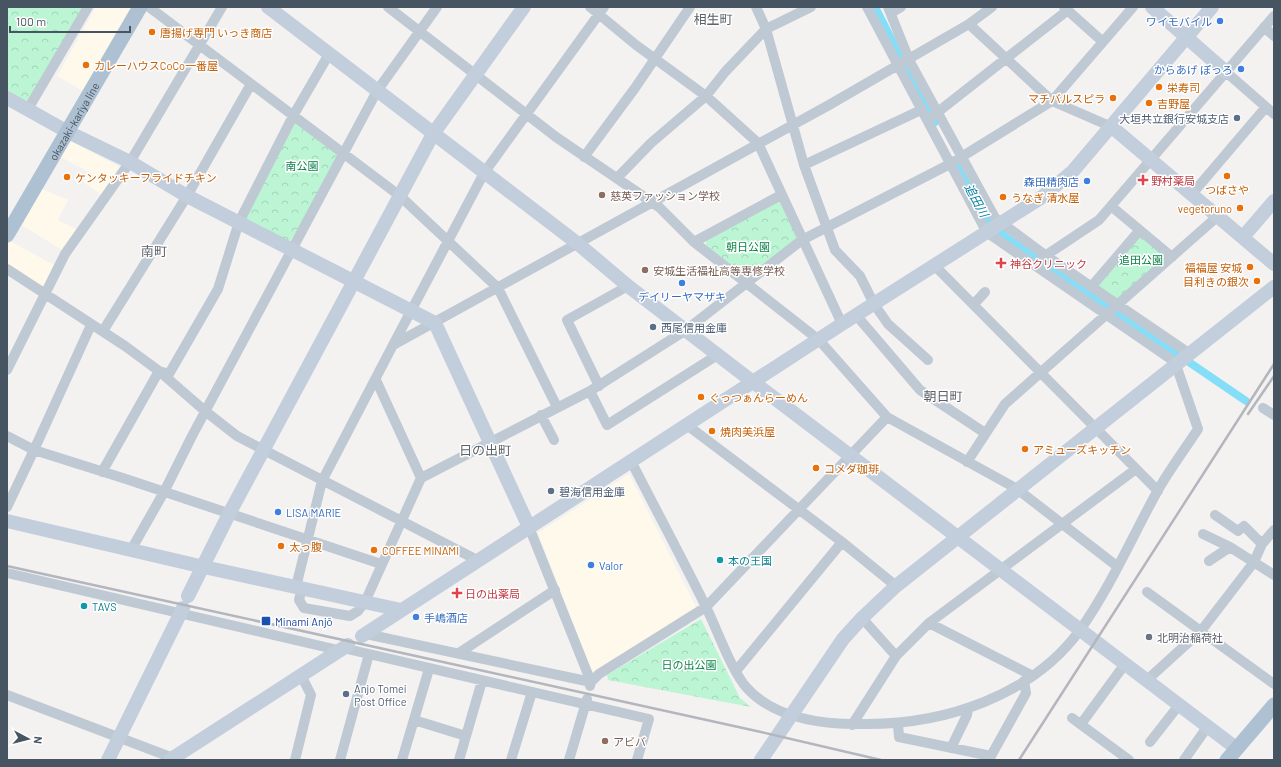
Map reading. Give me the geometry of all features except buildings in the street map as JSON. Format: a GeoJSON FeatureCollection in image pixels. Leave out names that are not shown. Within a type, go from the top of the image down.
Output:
{"type":"FeatureCollection","features":[{"type":"Feature","properties":{"kind":"main road","name":"okazaki-kariya line"},"geometry":{"type":"LineString","coordinates":[[9,229],[68,132],[140,7]]}},
{"type":"Feature","properties":{"kind":"main road"},"geometry":{"type":"LineString","coordinates":[[1227,760],[1274,705]]}},
{"type":"Feature","properties":{"kind":"street"},"geometry":{"type":"LineString","coordinates":[[28,109],[88,7]]}},
{"type":"Feature","properties":{"kind":"street"},"geometry":{"type":"LineString","coordinates":[[148,7],[400,196],[498,288],[557,407]]}},
{"type":"Feature","properties":{"kind":"street"},"geometry":{"type":"LineString","coordinates":[[7,370],[65,254],[130,162],[222,7]]}},
{"type":"Feature","properties":{"kind":"street"},"geometry":{"type":"LineString","coordinates":[[268,7],[577,243],[628,286],[719,354],[753,382],[1236,748]]}},
{"type":"Feature","properties":{"kind":"street"},"geometry":{"type":"LineString","coordinates":[[388,7],[584,157],[618,177],[659,207],[694,242],[819,340],[888,417],[1017,489],[1118,568]]}},
{"type":"Feature","properties":{"kind":"street"},"geometry":{"type":"LineString","coordinates":[[131,550],[164,492],[205,412],[377,91],[437,7]]}},
{"type":"Feature","properties":{"kind":"street"},"geometry":{"type":"LineString","coordinates":[[108,760],[229,514],[433,134],[524,7]]}},
{"type":"Feature","properties":{"kind":"street"},"geometry":{"type":"LineString","coordinates":[[590,7],[601,10],[655,58],[706,96],[758,143],[842,324]]}},
{"type":"Feature","properties":{"kind":"street"},"geometry":{"type":"LineString","coordinates":[[584,157],[635,88],[690,7]]}},
{"type":"Feature","properties":{"kind":"street"},"geometry":{"type":"LineString","coordinates":[[756,7],[766,29],[804,165],[835,250],[860,276],[874,304],[888,324],[928,360]]}},
{"type":"Feature","properties":{"kind":"street"},"geometry":{"type":"LineString","coordinates":[[618,177],[651,143],[706,96],[725,72],[766,29],[811,7]]}},
{"type":"Feature","properties":{"kind":"street"},"geometry":{"type":"LineString","coordinates":[[631,461],[744,686],[757,698],[790,717],[852,725],[898,724],[968,709],[996,697],[1029,678],[1064,650],[1080,630],[1118,568],[1158,491],[1198,429],[1176,364],[1172,360],[986,231],[867,7]]}},
{"type":"Feature","properties":{"kind":"street"},"geometry":{"type":"LineString","coordinates":[[901,7],[889,10],[909,57],[995,218],[1044,255],[1190,354]]}},
{"type":"Feature","properties":{"kind":"street"},"geometry":{"type":"LineString","coordinates":[[393,345],[829,105],[909,57],[969,24],[992,7]]}},
{"type":"Feature","properties":{"kind":"street"},"geometry":{"type":"LineString","coordinates":[[365,602],[421,478],[541,415],[590,392],[686,330],[802,240],[950,164],[1052,101],[1133,7]]}},
{"type":"Feature","properties":{"kind":"street"},"geometry":{"type":"LineString","coordinates":[[1152,7],[1186,39],[1274,114]]}},
{"type":"Feature","properties":{"kind":"street"},"geometry":{"type":"LineString","coordinates":[[364,635],[477,560],[842,324],[986,231],[1042,197],[1073,171],[1112,127],[1212,7]]}},
{"type":"Feature","properties":{"kind":"street"},"geometry":{"type":"LineString","coordinates":[[804,165],[924,114],[938,112],[1006,59],[1066,9],[1102,42]]}},
{"type":"Feature","properties":{"kind":"street"},"geometry":{"type":"LineString","coordinates":[[299,588],[308,539],[322,481],[393,345],[449,242],[484,173],[601,10]]}},
{"type":"Feature","properties":{"kind":"street"},"geometry":{"type":"LineString","coordinates":[[1036,266],[1044,255],[1099,220],[1150,158],[1274,16]]}},
{"type":"Feature","properties":{"kind":"street"},"geometry":{"type":"LineString","coordinates":[[969,24],[1052,101],[1112,127],[1274,264]]}},
{"type":"Feature","properties":{"kind":"street"},"geometry":{"type":"LineString","coordinates":[[1264,27],[1274,36]]}},
{"type":"Feature","properties":{"kind":"street"},"geometry":{"type":"LineString","coordinates":[[159,371],[169,374],[218,289],[239,222],[293,116],[329,54]]}},
{"type":"Feature","properties":{"kind":"street"},"geometry":{"type":"LineString","coordinates":[[103,331],[187,196],[251,84]]}},
{"type":"Feature","properties":{"kind":"street"},"geometry":{"type":"LineString","coordinates":[[7,98],[68,132],[130,162],[187,196],[435,323],[529,527],[555,590],[590,684]]}},
{"type":"Feature","properties":{"kind":"street"},"geometry":{"type":"LineString","coordinates":[[1192,194],[1266,107]]}},
{"type":"Feature","properties":{"kind":"street"},"geometry":{"type":"LineString","coordinates":[[694,242],[781,195]]}},
{"type":"Feature","properties":{"kind":"street"},"geometry":{"type":"LineString","coordinates":[[1243,237],[1274,201]]}},
{"type":"Feature","properties":{"kind":"street"},"geometry":{"type":"LineString","coordinates":[[1111,206],[1172,258]]}},
{"type":"Feature","properties":{"kind":"street"},"geometry":{"type":"LineString","coordinates":[[967,462],[1005,404],[1041,374],[1218,216]]}},
{"type":"Feature","properties":{"kind":"street"},"geometry":{"type":"LineString","coordinates":[[1091,287],[1139,231]]}},
{"type":"Feature","properties":{"kind":"street"},"geometry":{"type":"LineString","coordinates":[[934,265],[1158,491]]}},
{"type":"Feature","properties":{"kind":"street"},"geometry":{"type":"LineString","coordinates":[[7,269],[91,325],[103,331],[159,371],[205,412],[237,436],[263,451],[477,560]]}},
{"type":"Feature","properties":{"kind":"street"},"geometry":{"type":"LineString","coordinates":[[599,386],[567,320],[628,286]]}},
{"type":"Feature","properties":{"kind":"street"},"geometry":{"type":"LineString","coordinates":[[761,760],[843,640],[862,618],[896,586],[1274,286]]}},
{"type":"Feature","properties":{"kind":"street"},"geometry":{"type":"LineString","coordinates":[[974,304],[985,292]]}},
{"type":"Feature","properties":{"kind":"street"},"geometry":{"type":"LineString","coordinates":[[856,315],[920,390],[985,433]]}},
{"type":"Feature","properties":{"kind":"street"},"geometry":{"type":"LineString","coordinates":[[7,506],[91,325]]}},
{"type":"Feature","properties":{"kind":"street"},"geometry":{"type":"LineString","coordinates":[[590,392],[607,425],[719,354]]}},
{"type":"Feature","properties":{"kind":"street"},"geometry":{"type":"LineString","coordinates":[[102,472],[159,371]]}},
{"type":"Feature","properties":{"kind":"street"},"geometry":{"type":"LineString","coordinates":[[376,380],[421,478]]}},
{"type":"Feature","properties":{"kind":"street"},"geometry":{"type":"LineString","coordinates":[[1263,408],[1274,415]]}},
{"type":"Feature","properties":{"kind":"street"},"geometry":{"type":"LineString","coordinates":[[541,415],[554,440]]}},
{"type":"Feature","properties":{"kind":"street"},"geometry":{"type":"LineString","coordinates":[[590,684],[599,674],[706,608],[888,417]]}},
{"type":"Feature","properties":{"kind":"street"},"geometry":{"type":"LineString","coordinates":[[687,425],[842,542],[896,586]]}},
{"type":"Feature","properties":{"kind":"street"},"geometry":{"type":"LineString","coordinates":[[7,436],[34,450],[381,564]]}},
{"type":"Feature","properties":{"kind":"street"},"geometry":{"type":"LineString","coordinates":[[852,725],[896,656],[930,622],[1136,469]]}},
{"type":"Feature","properties":{"kind":"street"},"geometry":{"type":"LineString","coordinates":[[1215,515],[1238,531],[1244,526],[1262,544]]}},
{"type":"Feature","properties":{"kind":"street"},"geometry":{"type":"LineString","coordinates":[[7,521],[204,567],[401,610]]}},
{"type":"Feature","properties":{"kind":"street"},"geometry":{"type":"LineString","coordinates":[[1147,680],[1201,631],[1254,562],[1262,544],[1274,530]]}},
{"type":"Feature","properties":{"kind":"street"},"geometry":{"type":"LineString","coordinates":[[1203,534],[1230,548],[1274,575]]}},
{"type":"Feature","properties":{"kind":"street"},"geometry":{"type":"LineString","coordinates":[[736,671],[842,542]]}},
{"type":"Feature","properties":{"kind":"street"},"geometry":{"type":"LineString","coordinates":[[1209,561],[1230,548]]}},
{"type":"Feature","properties":{"kind":"street"},"geometry":{"type":"LineString","coordinates":[[7,573],[184,606],[222,625],[343,647],[482,681],[532,692],[587,701],[649,719],[637,760]]}},
{"type":"Feature","properties":{"kind":"street"},"geometry":{"type":"LineString","coordinates":[[458,653],[555,590]]}},
{"type":"Feature","properties":{"kind":"street"},"geometry":{"type":"LineString","coordinates":[[1146,592],[1274,684]]}},
{"type":"Feature","properties":{"kind":"street"},"geometry":{"type":"LineString","coordinates":[[862,618],[896,656]]}},
{"type":"Feature","properties":{"kind":"street"},"geometry":{"type":"LineString","coordinates":[[930,622],[1029,678]]}},
{"type":"Feature","properties":{"kind":"street"},"geometry":{"type":"LineString","coordinates":[[364,635],[458,653],[590,684]]}},
{"type":"Feature","properties":{"kind":"street"},"geometry":{"type":"LineString","coordinates":[[7,695],[173,759],[343,647]]}},
{"type":"Feature","properties":{"kind":"street"},"geometry":{"type":"LineString","coordinates":[[340,760],[369,654]]}},
{"type":"Feature","properties":{"kind":"street"},"geometry":{"type":"LineString","coordinates":[[1125,664],[1076,721],[1129,760]]}},
{"type":"Feature","properties":{"kind":"street"},"geometry":{"type":"LineString","coordinates":[[402,760],[429,669]]}},
{"type":"Feature","properties":{"kind":"street"},"geometry":{"type":"LineString","coordinates":[[295,760],[311,695],[301,675]]}},
{"type":"Feature","properties":{"kind":"street"},"geometry":{"type":"LineString","coordinates":[[898,724],[899,736],[991,756],[1026,693],[1029,678]]}},
{"type":"Feature","properties":{"kind":"street"},"geometry":{"type":"LineString","coordinates":[[459,760],[482,681]]}},
{"type":"Feature","properties":{"kind":"street"},"geometry":{"type":"LineString","coordinates":[[511,760],[532,692]]}},
{"type":"Feature","properties":{"kind":"street"},"geometry":{"type":"LineString","coordinates":[[569,760],[587,701]]}},
{"type":"Feature","properties":{"kind":"street"},"geometry":{"type":"LineString","coordinates":[[1150,742],[1179,705]]}},
{"type":"Feature","properties":{"kind":"street"},"geometry":{"type":"LineString","coordinates":[[951,748],[967,715],[968,709]]}},
{"type":"Feature","properties":{"kind":"street"},"geometry":{"type":"LineString","coordinates":[[414,720],[466,736]]}},
{"type":"Feature","properties":{"kind":"street"},"geometry":{"type":"LineString","coordinates":[[1184,760],[1208,726]]}},
{"type":"Feature","properties":{"kind":"shaded area"},"geometry":{"type":"Polygon","coordinates":[[[96,7],[132,7],[85,92],[57,76],[96,7]]]}},
{"type":"Feature","properties":{"kind":"shaded area"},"geometry":{"type":"Polygon","coordinates":[[[71,141],[119,167],[102,195],[83,182],[89,172],[59,156],[71,141]]]}},
{"type":"Feature","properties":{"kind":"shaded area"},"geometry":{"type":"Polygon","coordinates":[[[42,189],[68,200],[58,220],[78,230],[62,250],[22,225],[42,189]]]}},
{"type":"Feature","properties":{"kind":"shaded area"},"geometry":{"type":"Polygon","coordinates":[[[10,241],[54,265],[44,289],[7,265],[7,247],[10,241]]]}},
{"type":"Feature","properties":{"kind":"shaded area"},"geometry":{"type":"Polygon","coordinates":[[[629,474],[697,609],[592,672],[538,533],[629,474]]]}},
{"type":"Feature","properties":{"kind":"green space"},"geometry":{"type":"Polygon","coordinates":[[[7,7],[84,7],[27,104],[7,95],[7,7]]]}},
{"type":"Feature","properties":{"kind":"green space","name":"南公園"},"geometry":{"type":"Polygon","coordinates":[[[293,116],[343,154],[289,243],[244,219],[293,116]]]}},
{"type":"Feature","properties":{"kind":"green space","name":"朝日公園"},"geometry":{"type":"Polygon","coordinates":[[[777,201],[781,202],[796,235],[796,240],[750,276],[745,276],[706,245],[706,241],[777,201]]]}},
{"type":"Feature","properties":{"kind":"green space","name":"追田公園"},"geometry":{"type":"Polygon","coordinates":[[[1140,236],[1165,257],[1118,300],[1097,286],[1140,236]]]}},
{"type":"Feature","properties":{"kind":"green space","name":"日の出公園"},"geometry":{"type":"Polygon","coordinates":[[[701,619],[740,698],[751,707],[608,680],[607,675],[701,619]]]}},
{"type":"Feature","properties":{"kind":"waterway","name":"追田川"},"geometry":{"type":"LineString","coordinates":[[875,7],[934,123]]}},
{"type":"Feature","properties":{"kind":"waterway","name":"追田川"},"geometry":{"type":"LineString","coordinates":[[956,165],[986,219],[1007,238],[1246,401]]}},
{"type":"Feature","properties":{"kind":"railway"},"geometry":{"type":"LineString","coordinates":[[1019,760],[1274,364]]}},
{"type":"Feature","properties":{"kind":"railway"},"geometry":{"type":"LineString","coordinates":[[1248,414],[1274,376]]}},
{"type":"Feature","properties":{"kind":"railway"},"geometry":{"type":"LineString","coordinates":[[7,566],[761,732],[881,760]]}},
{"type":"Feature","properties":{"kind":"place","name":"ワイモバイル"},"geometry":{"type":"Point","coordinates":[1220,21]}},
{"type":"Feature","properties":{"kind":"place","name":"唐揚げ専門 いっき商店"},"geometry":{"type":"Point","coordinates":[152,32]}},
{"type":"Feature","properties":{"kind":"place","name":"カレーハウスCoCo一番屋"},"geometry":{"type":"Point","coordinates":[86,65]}},
{"type":"Feature","properties":{"kind":"place","name":"からあげ ぽっろ"},"geometry":{"type":"Point","coordinates":[1241,69]}},
{"type":"Feature","properties":{"kind":"place","name":"栄寿司"},"geometry":{"type":"Point","coordinates":[1159,87]}},
{"type":"Feature","properties":{"kind":"place","name":"マチバルスピラ"},"geometry":{"type":"Point","coordinates":[1113,98]}},
{"type":"Feature","properties":{"kind":"place","name":"吉野屋"},"geometry":{"type":"Point","coordinates":[1149,103]}},
{"type":"Feature","properties":{"kind":"place","name":"大垣共立銀行安城支店"},"geometry":{"type":"Point","coordinates":[1237,118]}},
{"type":"Feature","properties":{"kind":"place","name":"つばさや"},"geometry":{"type":"Point","coordinates":[1227,176]}},
{"type":"Feature","properties":{"kind":"place","name":"ケンタッキーフライドチキン"},"geometry":{"type":"Point","coordinates":[67,177]}},
{"type":"Feature","properties":{"kind":"place","name":"野村薬局"},"geometry":{"type":"Point","coordinates":[1143,180]}},
{"type":"Feature","properties":{"kind":"place","name":"森田精肉店"},"geometry":{"type":"Point","coordinates":[1087,181]}},
{"type":"Feature","properties":{"kind":"place","name":"慈英ファッション学校"},"geometry":{"type":"Point","coordinates":[602,195]}},
{"type":"Feature","properties":{"kind":"place","name":"うなぎ 清水屋"},"geometry":{"type":"Point","coordinates":[1003,197]}},
{"type":"Feature","properties":{"kind":"place","name":"vegetoruno"},"geometry":{"type":"Point","coordinates":[1240,208]}},
{"type":"Feature","properties":{"kind":"place","name":"神谷クリニック"},"geometry":{"type":"Point","coordinates":[1001,263]}},
{"type":"Feature","properties":{"kind":"place","name":"福福屋 安城"},"geometry":{"type":"Point","coordinates":[1250,267]}},
{"type":"Feature","properties":{"kind":"place","name":"安城生活福祉高等専修学校"},"geometry":{"type":"Point","coordinates":[645,270]}},
{"type":"Feature","properties":{"kind":"place","name":"目利きの銀次"},"geometry":{"type":"Point","coordinates":[1257,281]}},
{"type":"Feature","properties":{"kind":"place","name":"デイリーヤマザキ"},"geometry":{"type":"Point","coordinates":[682,283]}},
{"type":"Feature","properties":{"kind":"place","name":"西尾信用金庫"},"geometry":{"type":"Point","coordinates":[653,327]}},
{"type":"Feature","properties":{"kind":"place","name":"ぐっつぁんらーめん"},"geometry":{"type":"Point","coordinates":[701,397]}},
{"type":"Feature","properties":{"kind":"place","name":"焼肉美浜屋"},"geometry":{"type":"Point","coordinates":[712,431]}},
{"type":"Feature","properties":{"kind":"place","name":"アミューズキッチン"},"geometry":{"type":"Point","coordinates":[1025,449]}},
{"type":"Feature","properties":{"kind":"place","name":"コメダ珈琲"},"geometry":{"type":"Point","coordinates":[816,468]}},
{"type":"Feature","properties":{"kind":"place","name":"碧海信用金庫"},"geometry":{"type":"Point","coordinates":[551,491]}},
{"type":"Feature","properties":{"kind":"place","name":"LISA MARIE"},"geometry":{"type":"Point","coordinates":[278,512]}},
{"type":"Feature","properties":{"kind":"place","name":"太っ腹"},"geometry":{"type":"Point","coordinates":[281,546]}},
{"type":"Feature","properties":{"kind":"place","name":"COFFEE MINAMI"},"geometry":{"type":"Point","coordinates":[374,550]}},
{"type":"Feature","properties":{"kind":"place","name":"本の王国"},"geometry":{"type":"Point","coordinates":[720,560]}},
{"type":"Feature","properties":{"kind":"place","name":"Valor"},"geometry":{"type":"Point","coordinates":[591,565]}},
{"type":"Feature","properties":{"kind":"place","name":"日の出薬局"},"geometry":{"type":"Point","coordinates":[457,593]}},
{"type":"Feature","properties":{"kind":"place","name":"TAVS"},"geometry":{"type":"Point","coordinates":[84,606]}},
{"type":"Feature","properties":{"kind":"place","name":"手嶋酒店"},"geometry":{"type":"Point","coordinates":[416,617]}},
{"type":"Feature","properties":{"kind":"place","name":"Minami Anjō"},"geometry":{"type":"Point","coordinates":[266,621]}},
{"type":"Feature","properties":{"kind":"place","name":"北明治稲荷社"},"geometry":{"type":"Point","coordinates":[1149,637]}},
{"type":"Feature","properties":{"kind":"place","name":"Anjo Tomei Post Office"},"geometry":{"type":"Point","coordinates":[346,694]}},
{"type":"Feature","properties":{"kind":"place","name":"アビバ"},"geometry":{"type":"Point","coordinates":[605,741]}},
{"type":"Feature","properties":{"kind":"district","name":"相生町"},"geometry":{"type":"Point","coordinates":[713,19]}},
{"type":"Feature","properties":{"kind":"district","name":"南町"},"geometry":{"type":"Point","coordinates":[154,251]}},
{"type":"Feature","properties":{"kind":"district","name":"朝日町"},"geometry":{"type":"Point","coordinates":[943,396]}},
{"type":"Feature","properties":{"kind":"district","name":"日の出町"},"geometry":{"type":"Point","coordinates":[485,450]}}]}
